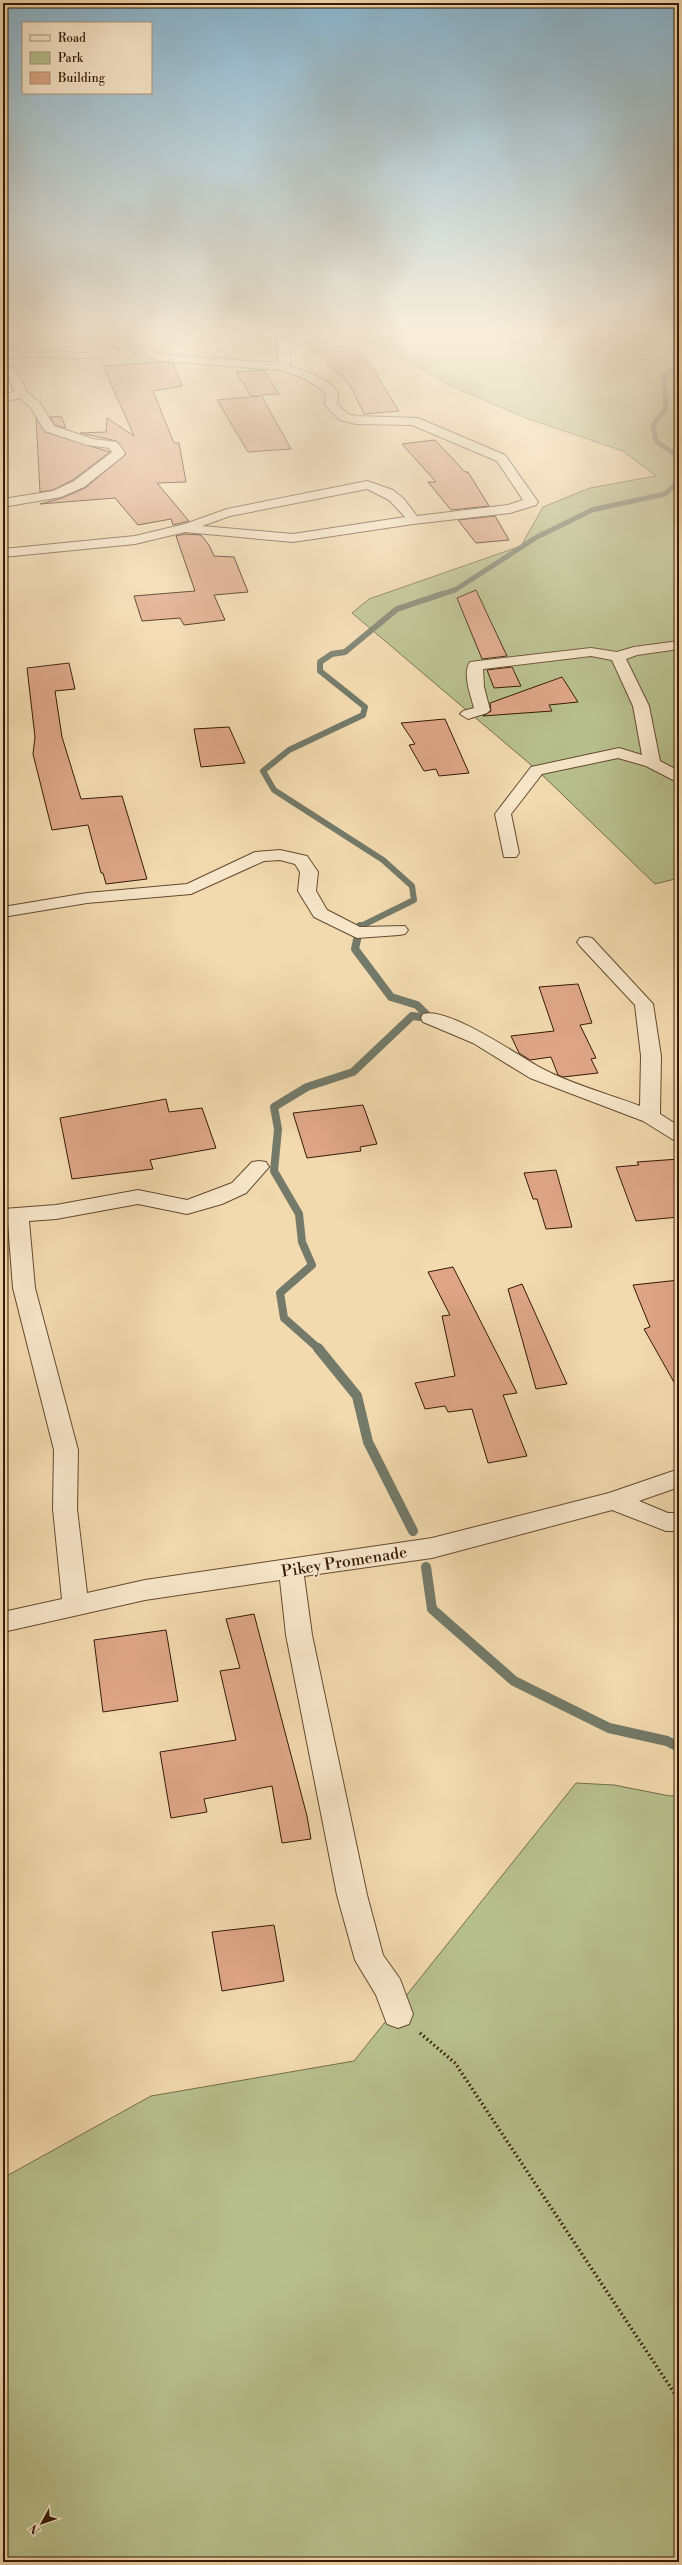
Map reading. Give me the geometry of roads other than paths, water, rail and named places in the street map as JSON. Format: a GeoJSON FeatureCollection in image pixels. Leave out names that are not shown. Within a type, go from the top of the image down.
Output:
{"type":"FeatureCollection","features":[{"type":"Feature","properties":{"kind":"street"},"geometry":{"type":"LineString","coordinates":[[3,503],[56,494],[79,484],[119,453]]}},
{"type":"Feature","properties":{"kind":"street"},"geometry":{"type":"LineString","coordinates":[[185,528],[293,538],[413,520],[510,509],[531,502],[501,458],[489,453]]}},
{"type":"Feature","properties":{"kind":"street"},"geometry":{"type":"LineString","coordinates":[[3,553],[135,540],[185,528],[227,513],[366,485],[380,487],[400,501],[413,520]]}},
{"type":"Feature","properties":{"kind":"street"},"geometry":{"type":"LineString","coordinates":[[468,714],[482,710],[476,687],[475,665],[591,652],[618,657],[634,651],[679,645]]}},
{"type":"Feature","properties":{"kind":"street"},"geometry":{"type":"LineString","coordinates":[[618,657],[641,706],[652,763]]}},
{"type":"Feature","properties":{"kind":"street"},"geometry":{"type":"LineString","coordinates":[[510,853],[502,814],[537,770],[619,753],[652,763],[679,778]]}},
{"type":"Feature","properties":{"kind":"street"},"geometry":{"type":"LineString","coordinates":[[3,912],[87,898],[191,889],[261,856],[280,855],[301,860],[309,872],[307,891],[320,913],[357,934],[399,930]]}},
{"type":"Feature","properties":{"kind":"street"},"geometry":{"type":"LineString","coordinates":[[586,942],[644,1004],[651,1056],[650,1117]]}},
{"type":"Feature","properties":{"kind":"street"},"geometry":{"type":"LineString","coordinates":[[430,1018],[480,1039],[537,1074],[650,1117],[679,1135]]}},
{"type":"Feature","properties":{"kind":"street"},"geometry":{"type":"LineString","coordinates":[[76,1606],[65,1509],[66,1450],[24,1288],[10,1215],[56,1212],[138,1196],[186,1207],[240,1188],[259,1166]]}},
{"type":"Feature","properties":{"kind":"street","name":"Pikey Promenade"},"geometry":{"type":"LineString","coordinates":[[3,1622],[145,1590],[291,1570],[432,1548],[613,1500],[679,1478]]}},
{"type":"Feature","properties":{"kind":"street"},"geometry":{"type":"LineString","coordinates":[[613,1500],[666,1522],[679,1522]]}},
{"type":"Feature","properties":{"kind":"street"},"geometry":{"type":"LineString","coordinates":[[291,1570],[299,1635],[352,1895],[370,1960],[389,1989],[398,2014]]}},
{"type":"Feature","properties":{"kind":"waterway"},"geometry":{"type":"LineString","coordinates":[[673,453],[679,457]]}},
{"type":"Feature","properties":{"kind":"waterway"},"geometry":{"type":"LineString","coordinates":[[439,595],[455,590],[537,537],[592,510],[665,494],[679,481]]}},
{"type":"Feature","properties":{"kind":"waterway"},"geometry":{"type":"LineString","coordinates":[[360,927],[414,900],[412,886],[383,860],[274,790],[263,771],[289,750],[363,715],[365,707],[320,671],[320,662],[332,654],[345,652],[397,609],[439,595]]}},
{"type":"Feature","properties":{"kind":"waterway"},"geometry":{"type":"LineString","coordinates":[[318,1348],[284,1318],[280,1293],[312,1265],[302,1242],[299,1214],[274,1171],[278,1129],[274,1107],[307,1087],[353,1072],[412,1016],[430,1018],[417,1005],[391,997],[355,949],[360,927]]}},
{"type":"Feature","properties":{"kind":"waterway"},"geometry":{"type":"LineString","coordinates":[[318,1348],[357,1396],[368,1442],[413,1531]]}},
{"type":"Feature","properties":{"kind":"waterway"},"geometry":{"type":"LineString","coordinates":[[426,1567],[432,1609],[514,1681],[609,1728],[667,1741],[679,1747]]}}]}
